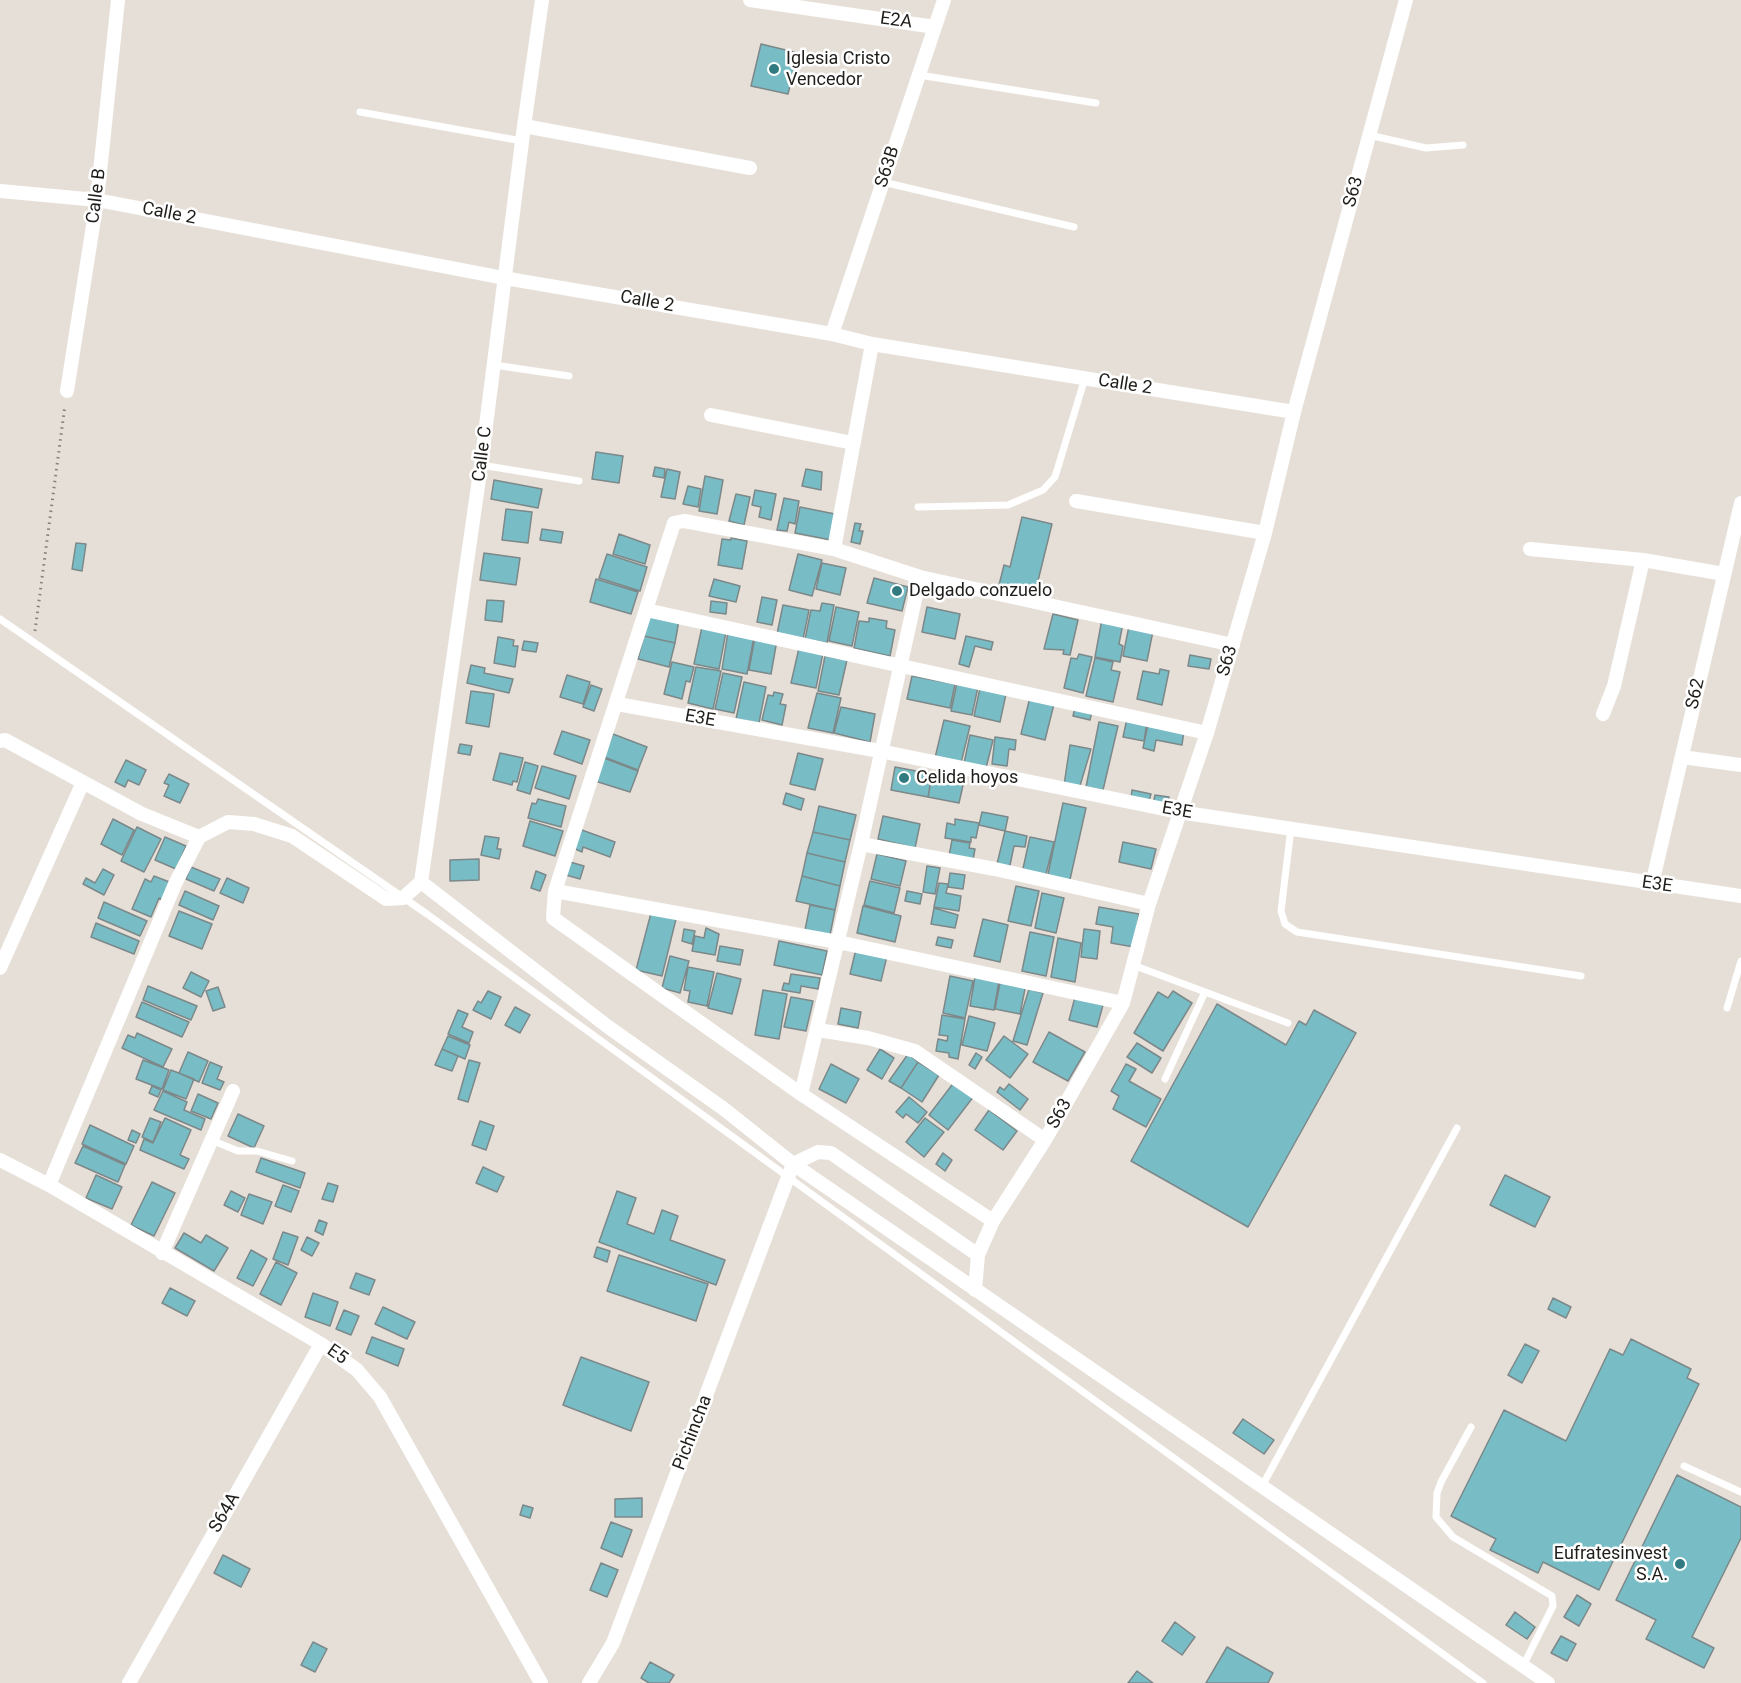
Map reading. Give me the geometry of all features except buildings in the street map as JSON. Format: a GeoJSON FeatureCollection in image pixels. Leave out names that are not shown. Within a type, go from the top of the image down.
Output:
{"type":"FeatureCollection","features":[{"type":"Feature","properties":{"kind":"street","name":"Calle B"},"geometry":{"type":"LineString","coordinates":[[67,391],[98,200],[118,0]]}},
{"type":"Feature","properties":{"kind":"street","name":"Calle C"},"geometry":{"type":"LineString","coordinates":[[421,882],[481,465],[524,126],[543,0]]}},
{"type":"Feature","properties":{"kind":"street","name":"E2A"},"geometry":{"type":"LineString","coordinates":[[750,0],[935,27]]}},
{"type":"Feature","properties":{"kind":"street","name":"S63B"},"geometry":{"type":"LineString","coordinates":[[832,334],[944,0]]}},
{"type":"Feature","properties":{"kind":"street","name":"S63"},"geometry":{"type":"LineString","coordinates":[[975,1290],[978,1255],[993,1221],[1045,1140],[1123,1003],[1149,904],[1207,733],[1265,533],[1294,412],[1406,0]]}},
{"type":"Feature","properties":{"kind":"street"},"geometry":{"type":"LineString","coordinates":[[524,126],[750,168]]}},
{"type":"Feature","properties":{"kind":"street","name":"Calle 2"},"geometry":{"type":"LineString","coordinates":[[0,191],[98,200],[504,278],[832,334],[872,344],[1294,412]]}},
{"type":"Feature","properties":{"kind":"street"},"geometry":{"type":"LineString","coordinates":[[834,549],[872,344]]}},
{"type":"Feature","properties":{"kind":"street"},"geometry":{"type":"LineString","coordinates":[[711,415],[853,443]]}},
{"type":"Feature","properties":{"kind":"street"},"geometry":{"type":"LineString","coordinates":[[1076,501],[1265,533]]}},
{"type":"Feature","properties":{"kind":"street","name":"S62"},"geometry":{"type":"LineString","coordinates":[[1652,884],[1741,503]]}},
{"type":"Feature","properties":{"kind":"street"},"geometry":{"type":"LineString","coordinates":[[993,1221],[801,1094],[553,918],[555,891],[674,523],[678,521],[834,549],[920,577],[1233,645]]}},
{"type":"Feature","properties":{"kind":"street"},"geometry":{"type":"LineString","coordinates":[[1530,549],[1643,561],[1724,574]]}},
{"type":"Feature","properties":{"kind":"street"},"geometry":{"type":"LineString","coordinates":[[1603,714],[1614,686],[1643,561]]}},
{"type":"Feature","properties":{"kind":"street"},"geometry":{"type":"LineString","coordinates":[[801,1094],[861,844],[920,577]]}},
{"type":"Feature","properties":{"kind":"street"},"geometry":{"type":"LineString","coordinates":[[646,610],[1207,733]]}},
{"type":"Feature","properties":{"kind":"street","name":"E3E"},"geometry":{"type":"LineString","coordinates":[[616,704],[880,751],[1179,812],[1741,896]]}},
{"type":"Feature","properties":{"kind":"street"},"geometry":{"type":"LineString","coordinates":[[0,741],[5,740],[142,814],[199,837]]}},
{"type":"Feature","properties":{"kind":"street"},"geometry":{"type":"LineString","coordinates":[[1682,757],[1741,765]]}},
{"type":"Feature","properties":{"kind":"street"},"geometry":{"type":"LineString","coordinates":[[0,968],[83,782]]}},
{"type":"Feature","properties":{"kind":"street"},"geometry":{"type":"LineString","coordinates":[[49,1185],[175,884],[199,837],[228,822],[254,824],[292,836],[386,899],[403,898],[421,882],[607,1026],[724,1109],[793,1164],[1548,1683]]}},
{"type":"Feature","properties":{"kind":"street"},"geometry":{"type":"LineString","coordinates":[[861,844],[995,869],[1149,904]]}},
{"type":"Feature","properties":{"kind":"street"},"geometry":{"type":"LineString","coordinates":[[555,891],[838,942],[1123,1003]]}},
{"type":"Feature","properties":{"kind":"street"},"geometry":{"type":"LineString","coordinates":[[818,1030],[868,1038],[915,1051],[1045,1140]]}},
{"type":"Feature","properties":{"kind":"street"},"geometry":{"type":"LineString","coordinates":[[162,1253],[233,1090]]}},
{"type":"Feature","properties":{"kind":"street"},"geometry":{"type":"LineString","coordinates":[[793,1164],[818,1152],[831,1153],[978,1255]]}},
{"type":"Feature","properties":{"kind":"street","name":"E5"},"geometry":{"type":"LineString","coordinates":[[0,1160],[49,1185],[321,1344],[357,1370],[380,1397],[541,1683]]}},
{"type":"Feature","properties":{"kind":"street","name":"Pichincha"},"geometry":{"type":"LineString","coordinates":[[590,1683],[613,1643],[793,1164]]}},
{"type":"Feature","properties":{"kind":"street","name":"S64A"},"geometry":{"type":"LineString","coordinates":[[129,1683],[321,1344]]}},
{"type":"Feature","properties":{"kind":"lane"},"geometry":{"type":"LineString","coordinates":[[919,75],[1096,103]]}},
{"type":"Feature","properties":{"kind":"lane"},"geometry":{"type":"LineString","coordinates":[[360,112],[522,141]]}},
{"type":"Feature","properties":{"kind":"lane"},"geometry":{"type":"LineString","coordinates":[[1369,135],[1426,148],[1463,145]]}},
{"type":"Feature","properties":{"kind":"lane"},"geometry":{"type":"LineString","coordinates":[[883,182],[1074,227]]}},
{"type":"Feature","properties":{"kind":"lane"},"geometry":{"type":"LineString","coordinates":[[494,365],[569,376]]}},
{"type":"Feature","properties":{"kind":"lane"},"geometry":{"type":"LineString","coordinates":[[918,507],[1008,505],[1043,490],[1055,477],[1085,378]]}},
{"type":"Feature","properties":{"kind":"lane"},"geometry":{"type":"LineString","coordinates":[[481,465],[579,481]]}},
{"type":"Feature","properties":{"kind":"lane"},"geometry":{"type":"LineString","coordinates":[[0,619],[403,898],[1483,1683]]}},
{"type":"Feature","properties":{"kind":"lane"},"geometry":{"type":"LineString","coordinates":[[1291,828],[1281,911],[1285,924],[1297,932],[1581,976]]}},
{"type":"Feature","properties":{"kind":"lane"},"geometry":{"type":"LineString","coordinates":[[1727,1008],[1741,961]]}},
{"type":"Feature","properties":{"kind":"lane"},"geometry":{"type":"LineString","coordinates":[[1133,965],[1288,1023]]}},
{"type":"Feature","properties":{"kind":"lane"},"geometry":{"type":"LineString","coordinates":[[1165,1079],[1205,992]]}},
{"type":"Feature","properties":{"kind":"lane"},"geometry":{"type":"LineString","coordinates":[[1262,1488],[1457,1128]]}},
{"type":"Feature","properties":{"kind":"lane"},"geometry":{"type":"LineString","coordinates":[[211,1140],[238,1151],[257,1150],[292,1161]]}},
{"type":"Feature","properties":{"kind":"lane"},"geometry":{"type":"LineString","coordinates":[[1471,1427],[1437,1492],[1436,1517],[1453,1537],[1552,1596],[1553,1606],[1523,1666]]}},
{"type":"Feature","properties":{"kind":"lane"},"geometry":{"type":"LineString","coordinates":[[1684,1466],[1741,1492]]}},
{"type":"Feature","properties":{"kind":"path"},"geometry":{"type":"LineString","coordinates":[[34,642],[67,391]]}},
{"type":"Feature","properties":{"kind":"place","name":"Iglesia Cristo Vencedor"},"geometry":{"type":"Point","coordinates":[774,69]}},
{"type":"Feature","properties":{"kind":"place","name":"Delgado conzuelo"},"geometry":{"type":"Point","coordinates":[897,591]}},
{"type":"Feature","properties":{"kind":"place","name":"Celida hoyos"},"geometry":{"type":"Point","coordinates":[904,778]}},
{"type":"Feature","properties":{"kind":"place","name":"Eufratesinvest S.A."},"geometry":{"type":"Point","coordinates":[1680,1564]}}]}
